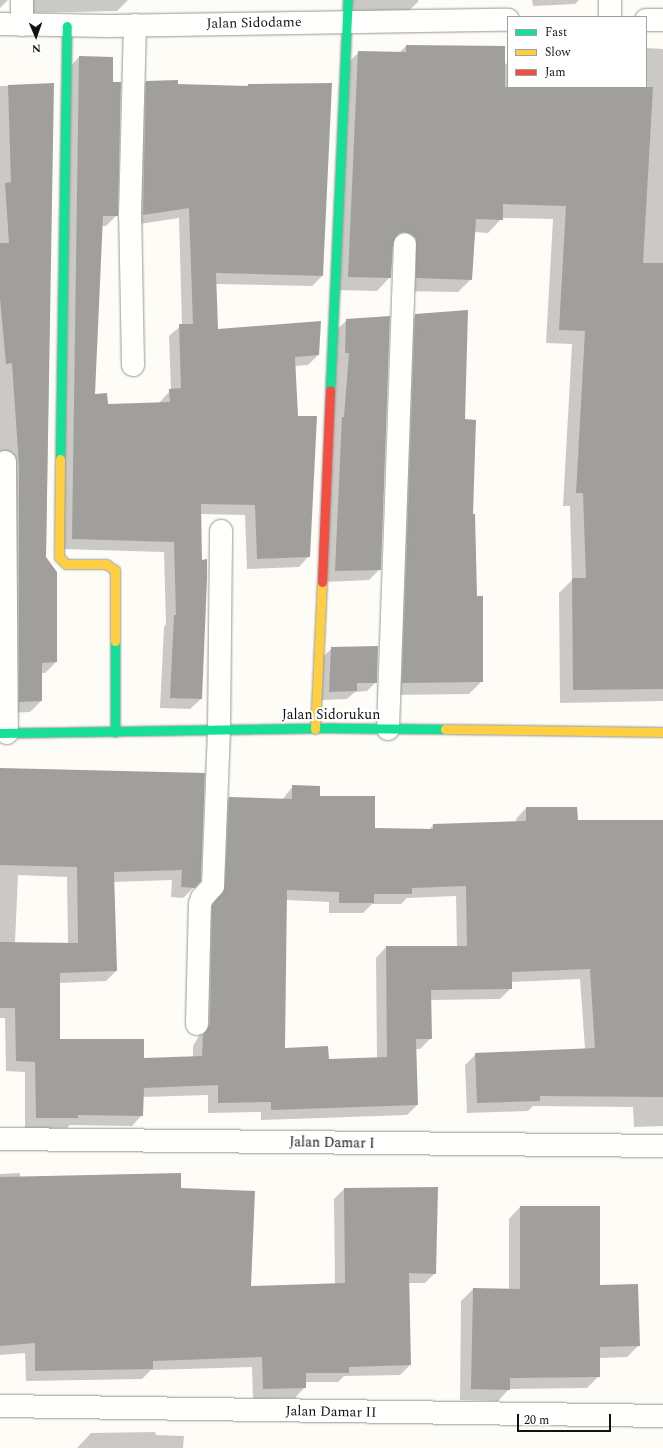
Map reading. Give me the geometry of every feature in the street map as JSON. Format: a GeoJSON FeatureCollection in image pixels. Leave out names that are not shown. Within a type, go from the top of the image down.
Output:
{"type":"FeatureCollection","features":[{"type":"Feature","properties":{"kind":"street"},"geometry":{"type":"LineString","coordinates":[[22,0],[22,25]]}},
{"type":"Feature","properties":{"kind":"street"},"geometry":{"type":"LineString","coordinates":[[315,729],[348,0]]}},
{"type":"Feature","properties":{"kind":"street"},"geometry":{"type":"LineString","coordinates":[[610,0],[610,16]]}},
{"type":"Feature","properties":{"kind":"street","name":"Jalan Sidodame"},"geometry":{"type":"LineString","coordinates":[[0,24],[67,26],[507,20]]}},
{"type":"Feature","properties":{"kind":"street"},"geometry":{"type":"LineString","coordinates":[[647,20],[663,20]]}},
{"type":"Feature","properties":{"kind":"street"},"geometry":{"type":"LineString","coordinates":[[133,365],[130,215],[135,25]]}},
{"type":"Feature","properties":{"kind":"street"},"geometry":{"type":"LineString","coordinates":[[67,26],[59,557],[66,564],[106,564],[115,570],[115,732]]}},
{"type":"Feature","properties":{"kind":"street"},"geometry":{"type":"LineString","coordinates":[[388,729],[405,244]]}},
{"type":"Feature","properties":{"kind":"street"},"geometry":{"type":"LineString","coordinates":[[4,733],[5,462]]}},
{"type":"Feature","properties":{"kind":"street"},"geometry":{"type":"LineString","coordinates":[[197,1024],[200,904],[202,898],[213,886],[219,730],[221,531]]}},
{"type":"Feature","properties":{"kind":"street","name":"Jalan Sidorukun"},"geometry":{"type":"LineString","coordinates":[[4,733],[315,729],[663,732]]}},
{"type":"Feature","properties":{"kind":"street","name":"Jalan Damar I"},"geometry":{"type":"LineString","coordinates":[[0,1140],[663,1146]]}},
{"type":"Feature","properties":{"kind":"street","name":"Jalan Damar II"},"geometry":{"type":"LineString","coordinates":[[0,1406],[663,1416]]}},
{"type":"Feature","properties":{"kind":"building"},"geometry":{"type":"Polygon","coordinates":[[[406,45],[505,46],[505,87],[507,88],[653,87],[643,263],[663,263],[663,689],[573,690],[572,578],[586,578],[583,493],[576,493],[585,331],[559,330],[566,206],[503,204],[503,220],[476,219],[472,280],[416,278],[416,238],[405,232],[399,233],[393,243],[391,278],[348,277],[358,51],[406,52],[406,45]]]}},
{"type":"Feature","properties":{"kind":"building"},"geometry":{"type":"Polygon","coordinates":[[[79,56],[113,57],[113,82],[121,82],[118,216],[103,216],[95,394],[107,393],[108,404],[170,402],[169,389],[181,388],[179,324],[193,324],[189,208],[143,215],[146,81],[178,80],[178,84],[248,86],[248,84],[332,83],[323,276],[216,273],[218,329],[321,321],[319,355],[295,357],[298,416],[317,416],[310,557],[257,559],[255,505],[201,504],[202,560],[207,559],[202,699],[170,698],[174,615],[176,615],[174,542],[72,539],[79,56]]]}},
{"type":"Feature","properties":{"kind":"building"},"geometry":{"type":"Polygon","coordinates":[[[54,83],[46,557],[57,572],[57,662],[42,663],[42,701],[19,702],[19,466],[12,363],[6,364],[0,298],[0,243],[9,243],[5,183],[11,182],[8,85],[54,83]]]}},
{"type":"Feature","properties":{"kind":"building"},"geometry":{"type":"Polygon","coordinates":[[[468,310],[465,419],[476,420],[473,514],[475,514],[477,596],[483,596],[483,682],[402,683],[415,314],[468,310]]]}},
{"type":"Feature","properties":{"kind":"building"},"geometry":{"type":"Polygon","coordinates":[[[390,316],[381,570],[335,571],[342,417],[344,417],[349,353],[345,353],[346,319],[390,316]]]}},
{"type":"Feature","properties":{"kind":"building"},"geometry":{"type":"Polygon","coordinates":[[[378,646],[377,683],[357,683],[357,691],[329,692],[331,647],[378,646]]]}},
{"type":"Feature","properties":{"kind":"building"},"geometry":{"type":"Polygon","coordinates":[[[0,768],[205,773],[201,881],[195,888],[181,887],[182,870],[114,872],[117,971],[60,973],[60,1039],[144,1039],[144,1058],[202,1056],[203,1035],[210,1024],[212,906],[225,886],[229,797],[292,799],[292,785],[320,786],[320,796],[375,796],[375,828],[433,829],[433,824],[526,821],[526,807],[577,807],[578,820],[663,820],[663,1097],[540,1096],[540,1101],[477,1103],[475,1053],[595,1048],[590,969],[512,972],[512,989],[431,990],[432,1039],[416,1039],[418,1105],[271,1110],[271,1102],[218,1103],[218,1085],[144,1088],[143,1116],[78,1115],[78,1118],[36,1118],[35,1062],[16,1061],[15,1008],[0,1008],[0,942],[78,943],[77,867],[0,865],[0,768]],[[466,886],[412,888],[412,894],[374,894],[374,903],[339,903],[339,892],[287,890],[285,1048],[328,1046],[329,1059],[387,1057],[386,946],[467,946],[466,886]]]}},
{"type":"Feature","properties":{"kind":"building"},"geometry":{"type":"Polygon","coordinates":[[[181,1173],[181,1188],[255,1191],[251,1286],[345,1283],[344,1188],[438,1187],[436,1274],[409,1273],[411,1365],[349,1367],[349,1373],[306,1373],[306,1388],[263,1389],[262,1357],[153,1361],[153,1369],[35,1371],[35,1343],[0,1346],[0,1177],[181,1173]]]}},
{"type":"Feature","properties":{"kind":"building"},"geometry":{"type":"Polygon","coordinates":[[[520,1206],[600,1206],[600,1285],[638,1284],[640,1346],[600,1347],[600,1377],[510,1378],[510,1390],[471,1389],[473,1288],[520,1289],[520,1206]]]}},
{"type":"Feature","properties":{"kind":"traffic: fast"},"geometry":{"type":"LineString","coordinates":[[330,390],[348,0]]}},
{"type":"Feature","properties":{"kind":"traffic: fast"},"geometry":{"type":"LineString","coordinates":[[60,459],[67,26]]}},
{"type":"Feature","properties":{"kind":"traffic: fast"},"geometry":{"type":"LineString","coordinates":[[115,641],[115,732]]}},
{"type":"Feature","properties":{"kind":"traffic: fast"},"geometry":{"type":"LineString","coordinates":[[0,733],[335,728],[445,729]]}},
{"type":"Feature","properties":{"kind":"traffic: slow"},"geometry":{"type":"LineString","coordinates":[[60,459],[59,557],[66,564],[106,564],[115,570],[115,641]]}},
{"type":"Feature","properties":{"kind":"traffic: slow"},"geometry":{"type":"LineString","coordinates":[[315,729],[322,582]]}},
{"type":"Feature","properties":{"kind":"traffic: slow"},"geometry":{"type":"LineString","coordinates":[[445,729],[663,732]]}},
{"type":"Feature","properties":{"kind":"traffic: jam"},"geometry":{"type":"LineString","coordinates":[[322,582],[330,390]]}}]}
